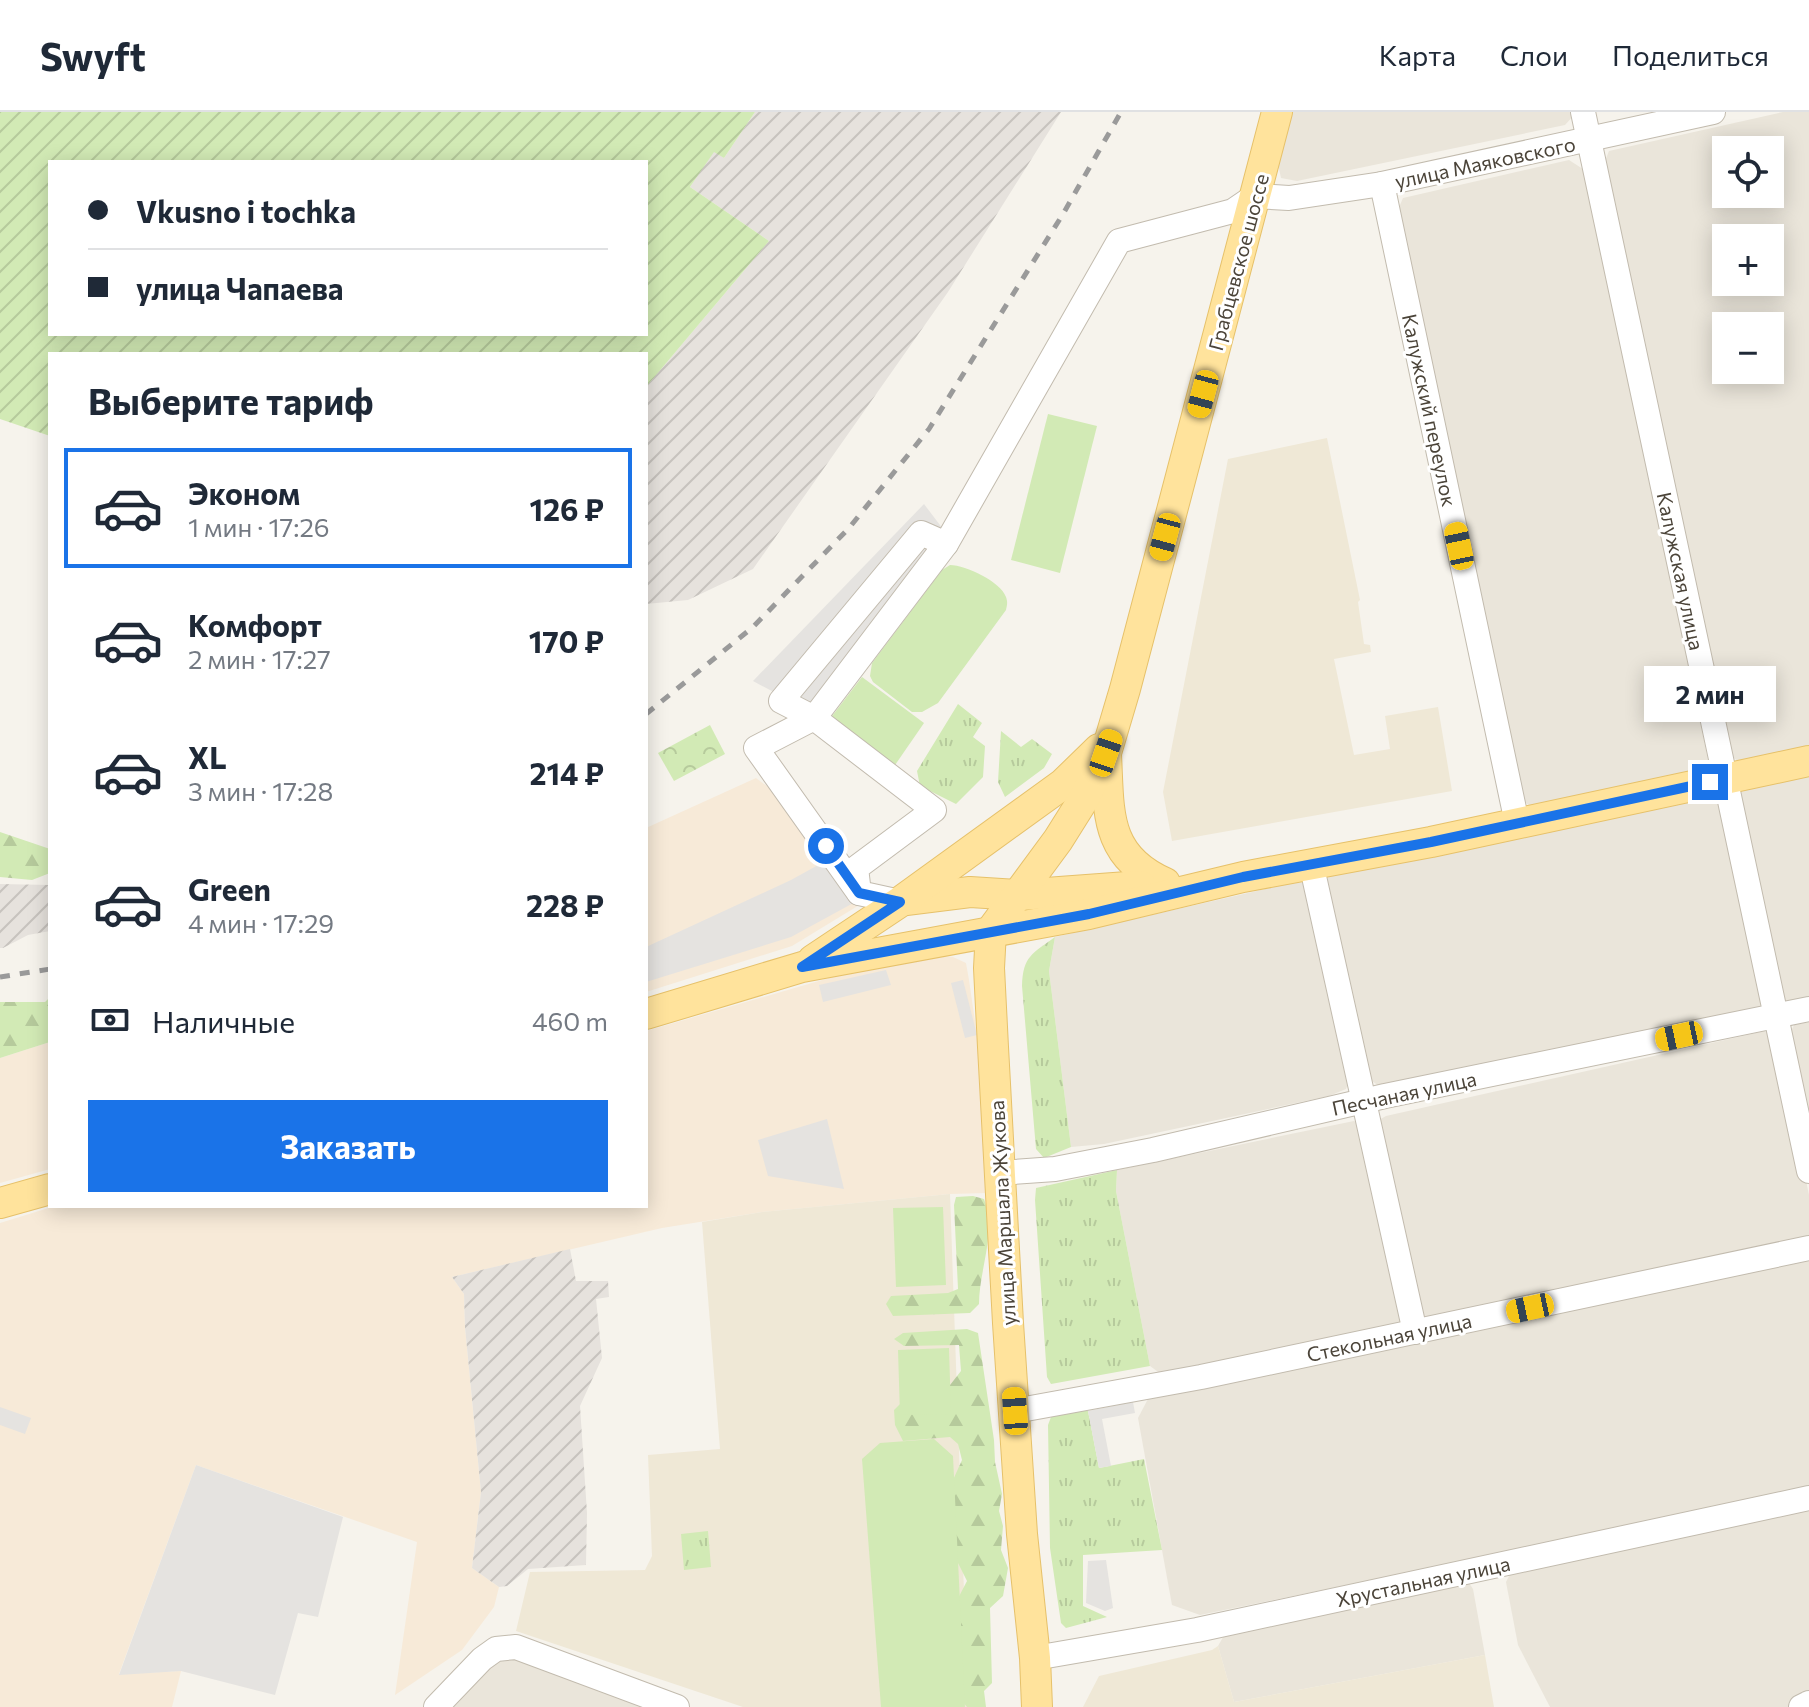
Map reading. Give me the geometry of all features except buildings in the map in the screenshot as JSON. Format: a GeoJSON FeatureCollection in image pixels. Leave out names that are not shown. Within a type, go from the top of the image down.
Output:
{"type":"FeatureCollection","features":[{"type":"Feature","properties":{"kind":"main road","name":"Грабцевское шоссе"},"geometry":{"type":"LineString","coordinates":[[1109,745],[1277,112]]}},
{"type":"Feature","properties":{"kind":"main road"},"geometry":{"type":"LineString","coordinates":[[1109,745],[1113,831],[1118,845],[1128,860],[1145,875],[1165,883]]}},
{"type":"Feature","properties":{"kind":"main road"},"geometry":{"type":"LineString","coordinates":[[991,931],[1085,797],[1109,745]]}},
{"type":"Feature","properties":{"kind":"main road"},"geometry":{"type":"LineString","coordinates":[[802,967],[900,902],[1063,784],[1109,745]]}},
{"type":"Feature","properties":{"kind":"main road"},"geometry":{"type":"LineString","coordinates":[[648,1013],[802,967],[1089,914],[1243,877],[1431,842],[1809,761]]}},
{"type":"Feature","properties":{"kind":"main road"},"geometry":{"type":"LineString","coordinates":[[900,902],[970,892],[1019,895],[1243,877]]}},
{"type":"Feature","properties":{"kind":"main road","name":"улица Маршала Жукова"},"geometry":{"type":"LineString","coordinates":[[991,931],[989,968],[1000,1173],[1022,1534],[1037,1707]]}},
{"type":"Feature","properties":{"kind":"main road"},"geometry":{"type":"LineString","coordinates":[[0,1203],[48,1190]]}},
{"type":"Feature","properties":{"kind":"street","name":"Калужская улица"},"geometry":{"type":"LineString","coordinates":[[1583,112],[1809,1171]]}},
{"type":"Feature","properties":{"kind":"street","name":"улица Маяковского"},"geometry":{"type":"LineString","coordinates":[[1255,196],[1289,198],[1382,184],[1713,112]]}},
{"type":"Feature","properties":{"kind":"street","name":"Калужский переулок"},"geometry":{"type":"LineString","coordinates":[[1382,184],[1517,823]]}},
{"type":"Feature","properties":{"kind":"street"},"geometry":{"type":"LineString","coordinates":[[900,902],[859,893],[756,748],[814,718],[946,544],[1119,241],[1233,211],[1255,196]]}},
{"type":"Feature","properties":{"kind":"street"},"geometry":{"type":"LineString","coordinates":[[859,893],[856,868],[934,810],[814,718],[781,701],[921,533],[946,544]]}},
{"type":"Feature","properties":{"kind":"street"},"geometry":{"type":"LineString","coordinates":[[1311,863],[1415,1332]]}},
{"type":"Feature","properties":{"kind":"street","name":"Песчаная улица"},"geometry":{"type":"LineString","coordinates":[[1000,1173],[1055,1169],[1153,1150],[1363,1101],[1809,1009]]}},
{"type":"Feature","properties":{"kind":"street","name":"Стекольная улица"},"geometry":{"type":"LineString","coordinates":[[1015,1411],[1201,1377],[1809,1248]]}},
{"type":"Feature","properties":{"kind":"street","name":"Хрустальная улица"},"geometry":{"type":"LineString","coordinates":[[1035,1658],[1197,1630],[1809,1498]]}},
{"type":"Feature","properties":{"kind":"street"},"geometry":{"type":"LineString","coordinates":[[436,1707],[489,1654],[496,1649],[516,1647],[677,1707]]}},
{"type":"Feature","properties":{"kind":"street"},"geometry":{"type":"LineString","coordinates":[[1801,1707],[1809,1703]]}},
{"type":"Feature","properties":{"kind":"shaded area"},"geometry":{"type":"Polygon","coordinates":[[[755,112],[1061,112],[948,292],[753,569],[688,600],[648,604],[648,385],[769,241],[690,187],[714,151],[724,158],[755,112]]]}},
{"type":"Feature","properties":{"kind":"shaded area"},"geometry":{"type":"Polygon","coordinates":[[[1291,112],[1575,114],[1565,125],[1297,181],[1281,178],[1278,164],[1291,112]]]}},
{"type":"Feature","properties":{"kind":"shaded area"},"geometry":{"type":"Polygon","coordinates":[[[1783,112],[1809,112],[1809,746],[1738,761],[1726,753],[1603,166],[1609,151],[1783,112]]]}},
{"type":"Feature","properties":{"kind":"shaded area"},"geometry":{"type":"Polygon","coordinates":[[[1569,160],[1586,171],[1708,760],[1701,774],[1534,809],[1522,800],[1397,212],[1403,198],[1569,160]]]}},
{"type":"Feature","properties":{"kind":"shaded area"},"geometry":{"type":"Polygon","coordinates":[[[1327,438],[1360,600],[1364,644],[1370,645],[1371,652],[1334,659],[1354,755],[1390,749],[1385,716],[1438,707],[1452,791],[1172,841],[1163,792],[1228,459],[1327,438]]]}},
{"type":"Feature","properties":{"kind":"shaded area"},"geometry":{"type":"Polygon","coordinates":[[[924,504],[946,533],[809,711],[753,681],[924,504]]]}},
{"type":"Feature","properties":{"kind":"shaded area"},"geometry":{"type":"Polygon","coordinates":[[[1809,770],[1809,1000],[1784,1002],[1736,785],[1809,770]]]}},
{"type":"Feature","properties":{"kind":"shaded area"},"geometry":{"type":"Polygon","coordinates":[[[756,778],[790,803],[861,904],[792,946],[648,991],[648,827],[756,778]]]}},
{"type":"Feature","properties":{"kind":"shaded area"},"geometry":{"type":"Polygon","coordinates":[[[1715,792],[1724,805],[1765,1001],[1754,1012],[1388,1092],[1366,1077],[1323,884],[1331,874],[1715,792]]]}},
{"type":"Feature","properties":{"kind":"shaded area"},"geometry":{"type":"Polygon","coordinates":[[[829,859],[857,901],[791,937],[648,981],[648,946],[791,880],[829,859]]]}},
{"type":"Feature","properties":{"kind":"shaded area"},"geometry":{"type":"Polygon","coordinates":[[[1296,882],[1310,883],[1351,1077],[1346,1089],[1329,1096],[1104,1144],[1071,1147],[1049,971],[1055,937],[1296,882]]]}},
{"type":"Feature","properties":{"kind":"shaded area"},"geometry":{"type":"Polygon","coordinates":[[[0,884],[48,885],[48,931],[28,935],[0,948],[0,884]]]}},
{"type":"Feature","properties":{"kind":"shaded area"},"geometry":{"type":"Polygon","coordinates":[[[936,955],[953,957],[966,963],[977,1035],[987,1193],[762,1212],[662,1228],[452,1277],[464,1294],[481,1492],[472,1568],[499,1587],[494,1607],[462,1650],[395,1695],[417,1542],[196,1465],[119,1674],[181,1671],[172,1707],[0,1707],[0,1223],[49,1208],[648,1208],[648,1030],[836,976],[936,955]]]}},
{"type":"Feature","properties":{"kind":"shaded area"},"geometry":{"type":"Polygon","coordinates":[[[886,970],[891,985],[823,1002],[819,985],[886,970]]]}},
{"type":"Feature","properties":{"kind":"shaded area"},"geometry":{"type":"Polygon","coordinates":[[[963,980],[977,1035],[965,1038],[951,983],[963,980]]]}},
{"type":"Feature","properties":{"kind":"shaded area"},"geometry":{"type":"Polygon","coordinates":[[[1809,1022],[1809,1143],[1788,1037],[1794,1025],[1809,1022]]]}},
{"type":"Feature","properties":{"kind":"shaded area"},"geometry":{"type":"Polygon","coordinates":[[[1765,1031],[1777,1041],[1809,1195],[1809,1240],[1419,1323],[1377,1121],[1386,1116],[1765,1031]]]}},
{"type":"Feature","properties":{"kind":"shaded area"},"geometry":{"type":"Polygon","coordinates":[[[48,1043],[48,1170],[0,1183],[0,1058],[48,1043]]]}},
{"type":"Feature","properties":{"kind":"shaded area"},"geometry":{"type":"Polygon","coordinates":[[[827,1119],[844,1189],[768,1176],[758,1140],[827,1119]]]}},
{"type":"Feature","properties":{"kind":"shaded area"},"geometry":{"type":"Polygon","coordinates":[[[1354,1121],[1363,1126],[1404,1319],[1398,1326],[1161,1374],[1150,1366],[1116,1191],[1117,1170],[1354,1121]]]}},
{"type":"Feature","properties":{"kind":"shaded area"},"geometry":{"type":"Polygon","coordinates":[[[950,1194],[968,1707],[743,1707],[516,1631],[530,1572],[645,1570],[652,1556],[648,1455],[720,1449],[702,1222],[762,1212],[950,1194]]]}},
{"type":"Feature","properties":{"kind":"shaded area"},"geometry":{"type":"Polygon","coordinates":[[[570,1249],[576,1281],[608,1281],[609,1297],[596,1299],[602,1358],[580,1406],[587,1513],[586,1565],[528,1569],[507,1586],[499,1587],[472,1568],[481,1492],[464,1294],[452,1277],[570,1249]]]}},
{"type":"Feature","properties":{"kind":"shaded area"},"geometry":{"type":"Polygon","coordinates":[[[1809,1254],[1809,1490],[1200,1615],[1172,1605],[1138,1418],[1149,1397],[1809,1254]]]}},
{"type":"Feature","properties":{"kind":"shaded area"},"geometry":{"type":"Polygon","coordinates":[[[1133,1402],[1135,1413],[1102,1419],[1111,1466],[1099,1468],[1088,1411],[1133,1402]]]}},
{"type":"Feature","properties":{"kind":"shaded area"},"geometry":{"type":"Polygon","coordinates":[[[0,1407],[31,1418],[25,1434],[0,1425],[0,1407]]]}},
{"type":"Feature","properties":{"kind":"shaded area"},"geometry":{"type":"Polygon","coordinates":[[[196,1465],[343,1517],[318,1617],[298,1613],[275,1695],[181,1671],[119,1675],[196,1465]]]}},
{"type":"Feature","properties":{"kind":"shaded area"},"geometry":{"type":"Polygon","coordinates":[[[1809,1506],[1809,1707],[1550,1707],[1518,1645],[1506,1582],[1513,1568],[1809,1506]]]}},
{"type":"Feature","properties":{"kind":"shaded area"},"geometry":{"type":"Polygon","coordinates":[[[1106,1560],[1113,1608],[1105,1611],[1086,1603],[1088,1561],[1106,1560]]]}},
{"type":"Feature","properties":{"kind":"shaded area"},"geometry":{"type":"Polygon","coordinates":[[[1467,1580],[1473,1589],[1485,1655],[1234,1702],[1218,1646],[1226,1632],[1467,1580]]]}},
{"type":"Feature","properties":{"kind":"shaded area"},"geometry":{"type":"Polygon","coordinates":[[[1218,1646],[1234,1702],[1485,1655],[1494,1707],[1083,1707],[1099,1676],[1212,1650],[1218,1646]]]}},
{"type":"Feature","properties":{"kind":"shaded area"},"geometry":{"type":"Polygon","coordinates":[[[510,1656],[647,1707],[445,1707],[492,1659],[510,1656]]]}},
{"type":"Feature","properties":{"kind":"green space"},"geometry":{"type":"Polygon","coordinates":[[[0,112],[755,112],[724,158],[714,152],[690,187],[769,241],[648,385],[648,352],[48,352],[48,435],[0,419],[0,112]]]}},
{"type":"Feature","properties":{"kind":"green space"},"geometry":{"type":"Polygon","coordinates":[[[1048,414],[1097,426],[1060,573],[1011,560],[1048,414]]]}},
{"type":"Feature","properties":{"kind":"green space"},"geometry":{"type":"Polygon","coordinates":[[[950,565],[973,571],[990,580],[1003,591],[1006,610],[938,703],[922,712],[912,712],[873,682],[870,676],[872,663],[942,570],[950,565]]]}},
{"type":"Feature","properties":{"kind":"green space"},"geometry":{"type":"Polygon","coordinates":[[[862,677],[924,723],[893,768],[829,720],[862,677]]]}},
{"type":"Feature","properties":{"kind":"green space"},"geometry":{"type":"Polygon","coordinates":[[[958,704],[982,723],[973,737],[985,746],[983,777],[956,804],[920,786],[917,771],[958,704]]]}},
{"type":"Feature","properties":{"kind":"green space"},"geometry":{"type":"Polygon","coordinates":[[[710,725],[725,754],[674,781],[658,753],[710,725]]]}},
{"type":"Feature","properties":{"kind":"green space"},"geometry":{"type":"Polygon","coordinates":[[[1001,731],[1021,747],[1032,739],[1052,754],[1044,768],[1005,797],[998,782],[1001,731]]]}},
{"type":"Feature","properties":{"kind":"green space"},"geometry":{"type":"Polygon","coordinates":[[[0,832],[48,848],[48,874],[32,880],[0,877],[0,832]]]}},
{"type":"Feature","properties":{"kind":"green space"},"geometry":{"type":"Polygon","coordinates":[[[1055,937],[1049,971],[1071,1147],[1044,1158],[1036,1149],[1022,986],[1024,968],[1030,957],[1055,937]]]}},
{"type":"Feature","properties":{"kind":"green space"},"geometry":{"type":"Polygon","coordinates":[[[48,999],[48,1043],[0,1058],[0,1002],[45,1002],[48,999]]]}},
{"type":"Feature","properties":{"kind":"green space"},"geometry":{"type":"Polygon","coordinates":[[[1117,1170],[1116,1191],[1150,1366],[1051,1384],[1047,1377],[1036,1188],[1117,1170]]]}},
{"type":"Feature","properties":{"kind":"green space"},"geometry":{"type":"Polygon","coordinates":[[[956,1197],[984,1199],[989,1225],[979,1304],[970,1313],[893,1316],[886,1304],[891,1296],[948,1293],[958,1289],[954,1205],[956,1197]]]}},
{"type":"Feature","properties":{"kind":"green space"},"geometry":{"type":"Polygon","coordinates":[[[943,1207],[946,1285],[896,1287],[893,1208],[943,1207]]]}},
{"type":"Feature","properties":{"kind":"green space"},"geometry":{"type":"Polygon","coordinates":[[[967,1329],[978,1333],[1002,1494],[999,1511],[1003,1526],[1001,1550],[1008,1568],[1003,1596],[990,1608],[992,1683],[984,1691],[986,1707],[967,1707],[957,1695],[953,1608],[967,1581],[952,1551],[948,1491],[962,1460],[958,1444],[950,1437],[903,1441],[895,1425],[894,1410],[909,1395],[943,1394],[961,1371],[959,1345],[904,1346],[894,1339],[903,1333],[967,1329]]]}},
{"type":"Feature","properties":{"kind":"green space"},"geometry":{"type":"Polygon","coordinates":[[[949,1348],[951,1414],[900,1415],[898,1350],[949,1348]]]}},
{"type":"Feature","properties":{"kind":"green space"},"geometry":{"type":"Polygon","coordinates":[[[1088,1411],[1099,1468],[1144,1459],[1162,1550],[1083,1555],[1083,1606],[1107,1617],[1066,1628],[1061,1623],[1050,1548],[1048,1425],[1051,1417],[1088,1411]]]}},
{"type":"Feature","properties":{"kind":"green space"},"geometry":{"type":"Polygon","coordinates":[[[934,1439],[953,1456],[965,1707],[881,1707],[862,1459],[880,1443],[934,1439]]]}},
{"type":"Feature","properties":{"kind":"green space"},"geometry":{"type":"Polygon","coordinates":[[[708,1531],[711,1567],[684,1570],[681,1534],[708,1531]]]}},
{"type":"Feature","properties":{"kind":"railway"},"geometry":{"type":"LineString","coordinates":[[648,712],[753,627],[849,528],[929,429],[1063,214],[1121,112]]}},
{"type":"Feature","properties":{"kind":"railway"},"geometry":{"type":"LineString","coordinates":[[0,977],[48,969]]}},
{"type":"Feature","properties":{"kind":"route"},"geometry":{"type":"LineString","coordinates":[[826,846],[859,893],[900,902],[802,967],[1089,914],[1243,877],[1431,842],[1710,782]]}}]}
